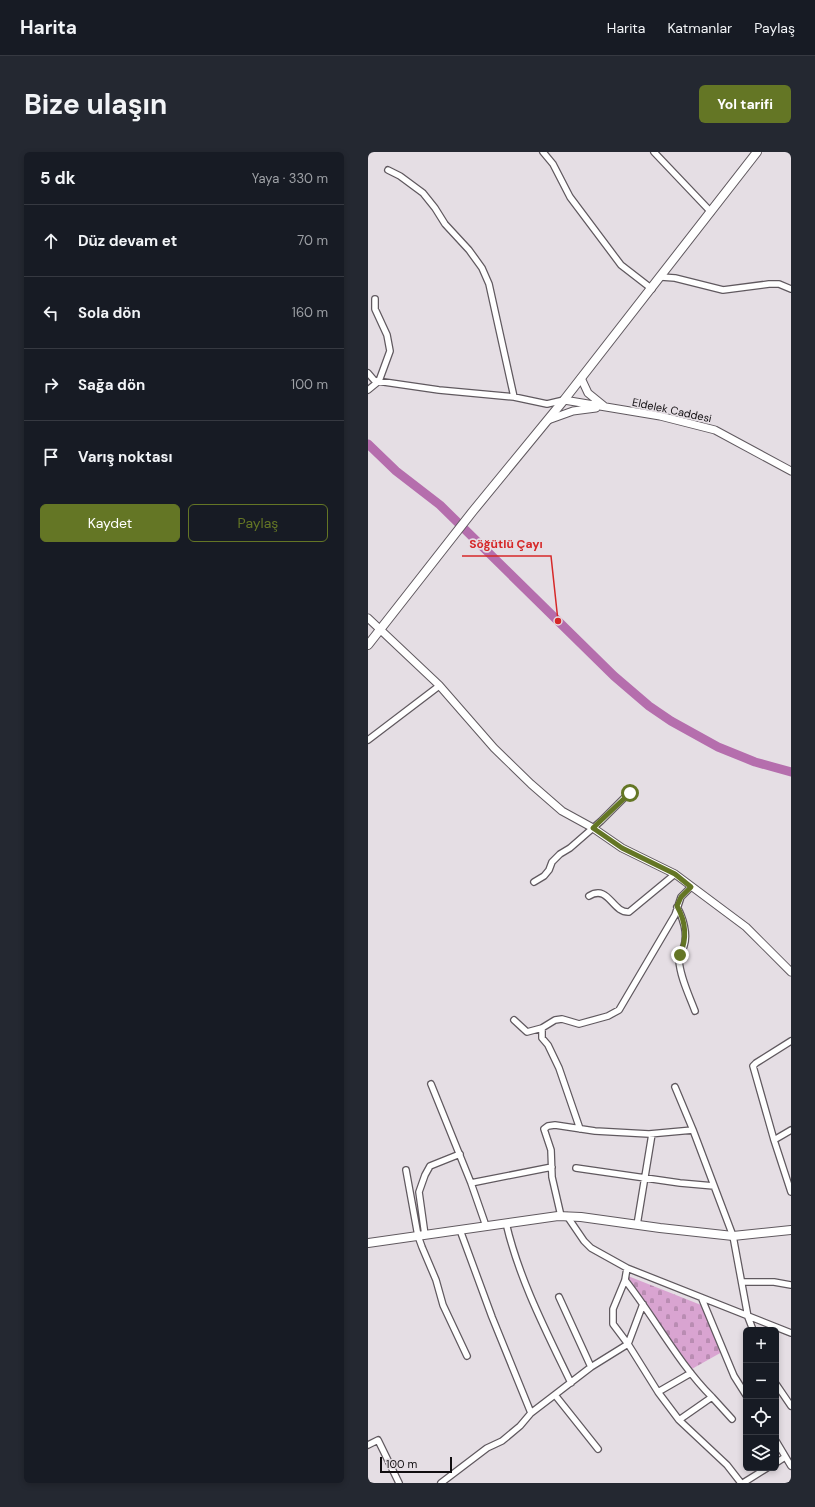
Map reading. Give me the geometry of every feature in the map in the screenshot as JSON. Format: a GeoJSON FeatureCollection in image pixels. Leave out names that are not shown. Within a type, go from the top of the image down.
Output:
{"type":"FeatureCollection","features":[{"type":"Feature","properties":{"kind":"main road"},"geometry":{"type":"LineString","coordinates":[[368,645],[427,568],[548,420],[652,289],[758,152]]}},
{"type":"Feature","properties":{"kind":"main road"},"geometry":{"type":"LineString","coordinates":[[368,1243],[564,1216],[733,1236],[791,1230]]}},
{"type":"Feature","properties":{"kind":"street"},"geometry":{"type":"LineString","coordinates":[[543,152],[553,164],[570,196],[621,265],[652,289]]}},
{"type":"Feature","properties":{"kind":"street"},"geometry":{"type":"LineString","coordinates":[[654,152],[711,212]]}},
{"type":"Feature","properties":{"kind":"street"},"geometry":{"type":"LineString","coordinates":[[388,170],[400,176],[423,193],[445,224],[469,250],[482,268],[489,284],[514,397]]}},
{"type":"Feature","properties":{"kind":"street"},"geometry":{"type":"LineString","coordinates":[[661,277],[675,278],[723,290],[769,284],[779,284],[791,289]]}},
{"type":"Feature","properties":{"kind":"street"},"geometry":{"type":"LineString","coordinates":[[368,390],[379,381],[390,351],[387,335],[375,309],[375,299]]}},
{"type":"Feature","properties":{"kind":"street"},"geometry":{"type":"LineString","coordinates":[[368,373],[374,380],[439,390],[514,397],[547,404],[564,400]]}},
{"type":"Feature","properties":{"kind":"street"},"geometry":{"type":"LineString","coordinates":[[581,378],[588,393],[605,407]]}},
{"type":"Feature","properties":{"kind":"street","name":"Eldelek Caddesi"},"geometry":{"type":"LineString","coordinates":[[564,400],[660,416],[715,430],[791,471]]}},
{"type":"Feature","properties":{"kind":"street"},"geometry":{"type":"LineString","coordinates":[[548,420],[573,411],[605,407]]}},
{"type":"Feature","properties":{"kind":"street"},"geometry":{"type":"LineString","coordinates":[[368,618],[439,686],[494,748],[531,784],[562,810],[593,828],[622,848],[675,874],[746,927],[791,972]]}},
{"type":"Feature","properties":{"kind":"street"},"geometry":{"type":"LineString","coordinates":[[368,740],[439,686]]}},
{"type":"Feature","properties":{"kind":"street"},"geometry":{"type":"LineString","coordinates":[[534,882],[544,876],[549,870],[552,862],[560,854],[570,848],[593,828],[630,793]]}},
{"type":"Feature","properties":{"kind":"street"},"geometry":{"type":"LineString","coordinates":[[589,896],[595,894],[604,895],[622,911],[628,912],[675,874]]}},
{"type":"Feature","properties":{"kind":"street"},"geometry":{"type":"LineString","coordinates":[[514,1020],[527,1032],[542,1028],[555,1020],[562,1019],[579,1024],[608,1016],[619,1010],[675,915],[681,897],[691,887]]}},
{"type":"Feature","properties":{"kind":"street"},"geometry":{"type":"LineString","coordinates":[[677,906],[681,913],[685,939],[679,960],[681,972],[695,1011]]}},
{"type":"Feature","properties":{"kind":"street"},"geometry":{"type":"LineString","coordinates":[[542,1028],[542,1038],[559,1068],[580,1129]]}},
{"type":"Feature","properties":{"kind":"street"},"geometry":{"type":"LineString","coordinates":[[791,1041],[753,1066],[774,1140],[791,1192]]}},
{"type":"Feature","properties":{"kind":"street"},"geometry":{"type":"LineString","coordinates":[[431,1084],[472,1183],[486,1226]]}},
{"type":"Feature","properties":{"kind":"street"},"geometry":{"type":"LineString","coordinates":[[675,1087],[733,1236],[748,1317],[752,1327]]}},
{"type":"Feature","properties":{"kind":"street"},"geometry":{"type":"LineString","coordinates":[[693,1130],[652,1134],[580,1129],[554,1125],[548,1126],[544,1129],[551,1150],[554,1186],[564,1216],[591,1248],[627,1268],[791,1333]]}},
{"type":"Feature","properties":{"kind":"street"},"geometry":{"type":"LineString","coordinates":[[774,1140],[791,1130]]}},
{"type":"Feature","properties":{"kind":"street"},"geometry":{"type":"LineString","coordinates":[[637,1225],[652,1134]]}},
{"type":"Feature","properties":{"kind":"street"},"geometry":{"type":"LineString","coordinates":[[422,1235],[419,1192],[425,1176],[430,1166],[460,1154]]}},
{"type":"Feature","properties":{"kind":"street"},"geometry":{"type":"LineString","coordinates":[[472,1183],[552,1167]]}},
{"type":"Feature","properties":{"kind":"street"},"geometry":{"type":"LineString","coordinates":[[576,1168],[680,1183],[714,1186]]}},
{"type":"Feature","properties":{"kind":"street"},"geometry":{"type":"LineString","coordinates":[[406,1170],[422,1235],[443,1305],[467,1356]]}},
{"type":"Feature","properties":{"kind":"street"},"geometry":{"type":"LineString","coordinates":[[506,1223],[512,1250],[571,1383]]}},
{"type":"Feature","properties":{"kind":"street"},"geometry":{"type":"LineString","coordinates":[[460,1230],[492,1317],[531,1413]]}},
{"type":"Feature","properties":{"kind":"street"},"geometry":{"type":"LineString","coordinates":[[627,1268],[625,1280],[613,1309],[613,1324],[628,1344],[658,1392],[679,1420],[727,1465],[742,1483],[762,1471]]}},
{"type":"Feature","properties":{"kind":"street"},"geometry":{"type":"LineString","coordinates":[[625,1280],[696,1382],[732,1418]]}},
{"type":"Feature","properties":{"kind":"street"},"geometry":{"type":"LineString","coordinates":[[742,1282],[774,1282],[791,1285]]}},
{"type":"Feature","properties":{"kind":"street"},"geometry":{"type":"LineString","coordinates":[[559,1298],[591,1367]]}},
{"type":"Feature","properties":{"kind":"street"},"geometry":{"type":"LineString","coordinates":[[702,1299],[734,1376],[743,1390]]}},
{"type":"Feature","properties":{"kind":"street"},"geometry":{"type":"LineString","coordinates":[[441,1483],[487,1448],[502,1441],[520,1426],[531,1413],[591,1367],[628,1344],[643,1304]]}},
{"type":"Feature","properties":{"kind":"street"},"geometry":{"type":"LineString","coordinates":[[658,1392],[691,1374]]}},
{"type":"Feature","properties":{"kind":"street"},"geometry":{"type":"LineString","coordinates":[[779,1388],[791,1406]]}},
{"type":"Feature","properties":{"kind":"street"},"geometry":{"type":"LineString","coordinates":[[556,1395],[598,1450]]}},
{"type":"Feature","properties":{"kind":"street"},"geometry":{"type":"LineString","coordinates":[[679,1420],[712,1397]]}},
{"type":"Feature","properties":{"kind":"street"},"geometry":{"type":"LineString","coordinates":[[368,1446],[378,1440],[399,1483]]}},
{"type":"Feature","properties":{"kind":"street"},"geometry":{"type":"LineString","coordinates":[[779,1446],[791,1466]]}},
{"type":"Feature","properties":{"kind":"street"},"geometry":{"type":"LineString","coordinates":[[779,1460],[785,1457]]}},
{"type":"Feature","properties":{"kind":"green space"},"geometry":{"type":"Polygon","coordinates":[[[628,1276],[701,1305],[722,1352],[690,1370],[627,1277],[628,1276]]]}},
{"type":"Feature","properties":{"kind":"waterway"},"geometry":{"type":"LineString","coordinates":[[368,444],[396,471],[440,505],[614,676],[649,706],[671,721],[718,747],[755,762],[791,772]]}},
{"type":"Feature","properties":{"kind":"place","name":"Söğütlü Çayı"},"geometry":{"type":"Point","coordinates":[558,621]}},
{"type":"Feature","properties":{"kind":"route"},"geometry":{"type":"LineString","coordinates":[[630,793],[593,828],[622,848],[675,874],[691,887],[681,897],[677,906],[681,913],[685,939],[680,955]]}}]}
